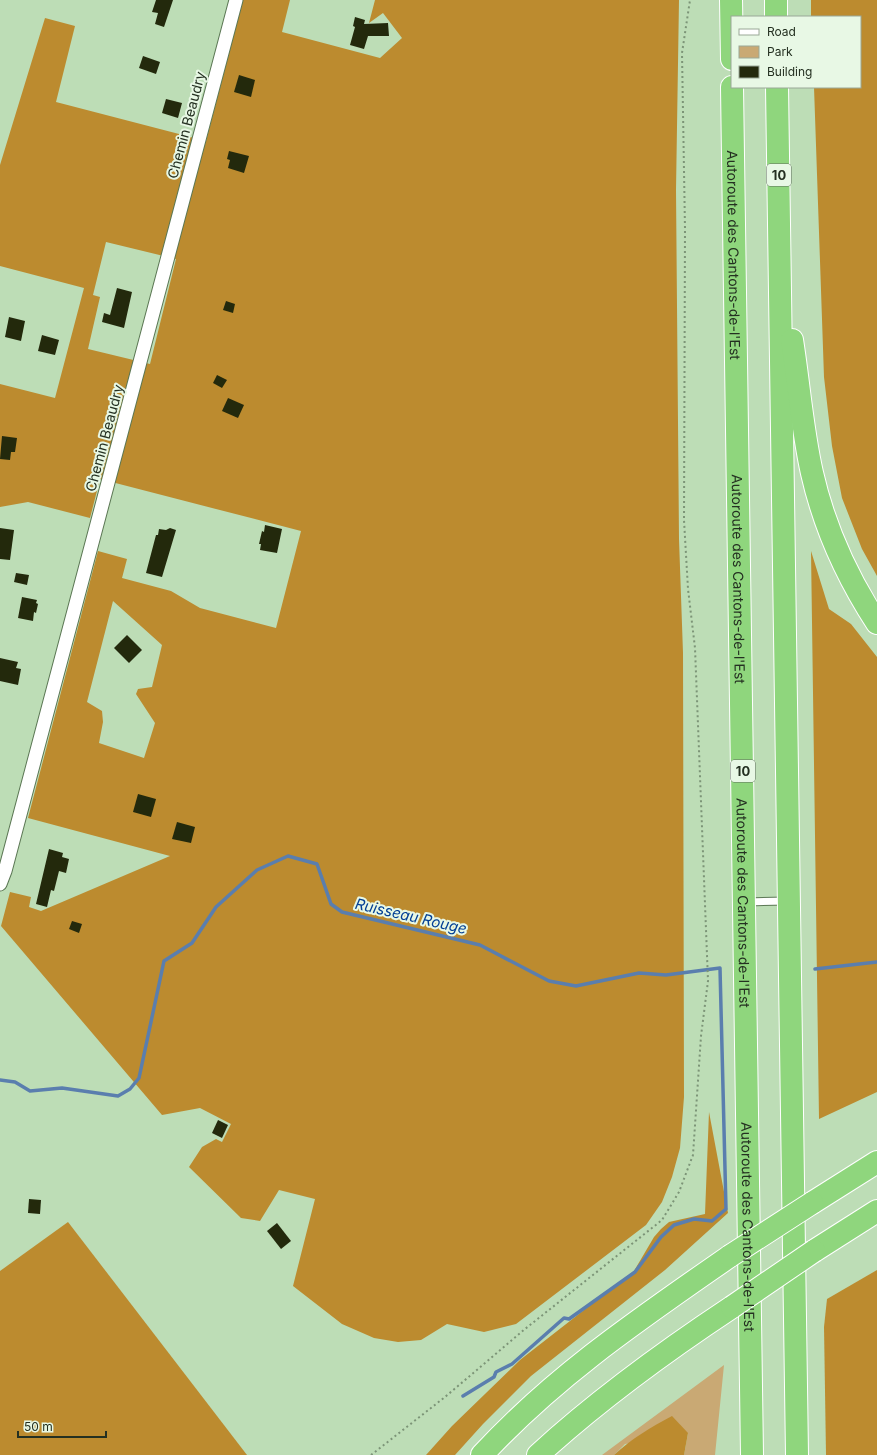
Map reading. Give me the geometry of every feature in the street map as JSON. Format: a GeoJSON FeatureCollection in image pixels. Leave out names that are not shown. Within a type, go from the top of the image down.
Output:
{"type":"FeatureCollection","features":[{"type":"Feature","properties":{"kind":"highway"},"geometry":{"type":"LineString","coordinates":[[731,0],[731,16]]}},
{"type":"Feature","properties":{"kind":"highway"},"geometry":{"type":"LineString","coordinates":[[776,0],[776,16]]}},
{"type":"Feature","properties":{"kind":"highway","name":"Autoroute des Cantons-de-l'Est"},"geometry":{"type":"LineString","coordinates":[[732,88],[752,1455]]}},
{"type":"Feature","properties":{"kind":"highway","name":"10"},"geometry":{"type":"LineString","coordinates":[[778,88],[788,901],[797,1455]]}},
{"type":"Feature","properties":{"kind":"highway"},"geometry":{"type":"LineString","coordinates":[[780,264],[801,395],[806,444],[816,489],[830,533],[842,561],[877,623]]}},
{"type":"Feature","properties":{"kind":"highway"},"geometry":{"type":"LineString","coordinates":[[482,1455],[532,1404],[574,1368],[634,1322],[730,1256],[877,1162]]}},
{"type":"Feature","properties":{"kind":"highway"},"geometry":{"type":"LineString","coordinates":[[538,1455],[627,1381],[672,1347],[814,1251],[877,1212]]}},
{"type":"Feature","properties":{"kind":"street","name":"Chemin Beaudry"},"geometry":{"type":"LineString","coordinates":[[0,884],[8,864],[236,0]]}},
{"type":"Feature","properties":{"kind":"lane"},"geometry":{"type":"LineString","coordinates":[[744,902],[788,901]]}},
{"type":"Feature","properties":{"kind":"path"},"geometry":{"type":"LineString","coordinates":[[370,1455],[450,1393],[535,1320],[662,1220],[679,1192],[693,1155],[701,1036],[708,981],[695,648],[688,589],[684,520],[685,229],[682,53],[690,0]]}},
{"type":"Feature","properties":{"kind":"green space"},"geometry":{"type":"Polygon","coordinates":[[[724,1365],[715,1455],[684,1455],[688,1433],[625,1444],[614,1455],[602,1455],[724,1365]]]}},
{"type":"Feature","properties":{"kind":"shaded area"},"geometry":{"type":"Polygon","coordinates":[[[243,0],[290,0],[282,32],[380,58],[402,38],[383,13],[369,23],[375,0],[679,0],[676,190],[679,539],[683,653],[684,1097],[680,1148],[672,1177],[662,1202],[646,1225],[516,1324],[484,1332],[447,1324],[421,1340],[398,1342],[374,1338],[342,1324],[293,1286],[315,1199],[279,1190],[260,1221],[241,1218],[189,1167],[202,1147],[216,1139],[222,1142],[231,1124],[200,1108],[162,1115],[1,926],[10,892],[31,897],[29,907],[41,911],[170,856],[28,818],[98,551],[127,559],[122,578],[171,591],[200,608],[276,628],[301,531],[100,479],[90,518],[28,502],[0,507],[0,384],[55,398],[84,288],[0,266],[0,165],[45,18],[75,26],[56,102],[206,141],[243,0]],[[106,242],[93,295],[100,297],[88,349],[150,364],[176,259],[106,242]],[[113,601],[87,702],[102,711],[103,722],[99,743],[144,758],[155,723],[136,694],[138,689],[152,687],[162,645],[113,601]]]}},
{"type":"Feature","properties":{"kind":"shaded area"},"geometry":{"type":"Polygon","coordinates":[[[811,0],[877,0],[877,576],[862,549],[842,498],[832,446],[824,377],[814,88],[861,88],[861,16],[811,16],[811,0]]]}},
{"type":"Feature","properties":{"kind":"shaded area"},"geometry":{"type":"Polygon","coordinates":[[[811,551],[829,609],[851,624],[877,657],[877,1092],[819,1119],[811,551]]]}},
{"type":"Feature","properties":{"kind":"shaded area"},"geometry":{"type":"Polygon","coordinates":[[[709,1112],[728,1213],[665,1270],[531,1376],[483,1424],[455,1455],[426,1455],[452,1426],[520,1360],[634,1271],[654,1237],[669,1222],[705,1214],[709,1112]]]}},
{"type":"Feature","properties":{"kind":"shaded area"},"geometry":{"type":"Polygon","coordinates":[[[68,1222],[247,1455],[0,1455],[0,1271],[68,1222]]]}},
{"type":"Feature","properties":{"kind":"shaded area"},"geometry":{"type":"Polygon","coordinates":[[[877,1270],[877,1455],[826,1455],[824,1327],[827,1299],[877,1270]]]}},
{"type":"Feature","properties":{"kind":"shaded area"},"geometry":{"type":"Polygon","coordinates":[[[672,1416],[688,1433],[684,1455],[614,1455],[656,1424],[672,1416]]]}},
{"type":"Feature","properties":{"kind":"building"},"geometry":{"type":"Polygon","coordinates":[[[156,0],[173,0],[164,27],[155,24],[158,13],[152,12],[156,0]]]}},
{"type":"Feature","properties":{"kind":"building"},"geometry":{"type":"Polygon","coordinates":[[[355,17],[365,20],[364,24],[388,23],[389,36],[368,36],[364,49],[350,45],[355,27],[353,26],[355,17]]]}},
{"type":"Feature","properties":{"kind":"building"},"geometry":{"type":"Polygon","coordinates":[[[143,56],[160,62],[156,74],[139,68],[143,56]]]}},
{"type":"Feature","properties":{"kind":"building"},"geometry":{"type":"Polygon","coordinates":[[[239,75],[255,80],[251,97],[234,92],[239,75]]]}},
{"type":"Feature","properties":{"kind":"building"},"geometry":{"type":"Polygon","coordinates":[[[166,99],[182,103],[178,118],[162,113],[166,99]]]}},
{"type":"Feature","properties":{"kind":"building"},"geometry":{"type":"Polygon","coordinates":[[[229,151],[249,156],[244,173],[228,168],[230,160],[227,159],[229,151]]]}},
{"type":"Feature","properties":{"kind":"building"},"geometry":{"type":"Polygon","coordinates":[[[117,288],[132,292],[124,328],[102,322],[104,313],[110,315],[117,288]]]}},
{"type":"Feature","properties":{"kind":"building"},"geometry":{"type":"Polygon","coordinates":[[[226,301],[235,304],[233,313],[223,310],[226,301]]]}},
{"type":"Feature","properties":{"kind":"building"},"geometry":{"type":"Polygon","coordinates":[[[9,317],[25,321],[21,341],[5,337],[9,317]]]}},
{"type":"Feature","properties":{"kind":"building"},"geometry":{"type":"Polygon","coordinates":[[[42,335],[59,340],[55,355],[38,351],[42,335]]]}},
{"type":"Feature","properties":{"kind":"building"},"geometry":{"type":"Polygon","coordinates":[[[217,375],[227,380],[222,388],[213,383],[217,375]]]}},
{"type":"Feature","properties":{"kind":"building"},"geometry":{"type":"Polygon","coordinates":[[[228,398],[244,405],[238,418],[222,411],[228,398]]]}},
{"type":"Feature","properties":{"kind":"building"},"geometry":{"type":"Polygon","coordinates":[[[2,436],[17,438],[15,452],[11,452],[10,460],[0,459],[2,436]]]}},
{"type":"Feature","properties":{"kind":"building"},"geometry":{"type":"Polygon","coordinates":[[[265,525],[282,529],[277,553],[260,550],[261,544],[259,544],[265,525]]]}},
{"type":"Feature","properties":{"kind":"building"},"geometry":{"type":"Polygon","coordinates":[[[0,528],[14,530],[10,560],[0,559],[0,528]]]}},
{"type":"Feature","properties":{"kind":"building"},"geometry":{"type":"Polygon","coordinates":[[[170,528],[176,530],[162,577],[146,573],[159,529],[166,530],[170,528]]]}},
{"type":"Feature","properties":{"kind":"building"},"geometry":{"type":"Polygon","coordinates":[[[16,573],[29,575],[27,585],[14,582],[16,573]]]}},
{"type":"Feature","properties":{"kind":"building"},"geometry":{"type":"Polygon","coordinates":[[[22,597],[37,600],[36,603],[38,604],[36,613],[34,612],[33,621],[18,618],[22,597]]]}},
{"type":"Feature","properties":{"kind":"building"},"geometry":{"type":"Polygon","coordinates":[[[127,635],[142,650],[129,663],[114,648],[127,635]]]}},
{"type":"Feature","properties":{"kind":"building"},"geometry":{"type":"Polygon","coordinates":[[[0,658],[18,662],[16,668],[21,669],[18,685],[0,681],[0,658]]]}},
{"type":"Feature","properties":{"kind":"building"},"geometry":{"type":"Polygon","coordinates":[[[138,794],[156,799],[151,817],[133,812],[138,794]]]}},
{"type":"Feature","properties":{"kind":"building"},"geometry":{"type":"Polygon","coordinates":[[[177,822],[195,827],[191,843],[172,839],[177,822]]]}},
{"type":"Feature","properties":{"kind":"building"},"geometry":{"type":"Polygon","coordinates":[[[49,849],[63,853],[62,857],[69,859],[66,873],[59,871],[54,891],[51,890],[47,907],[36,904],[49,849]]]}},
{"type":"Feature","properties":{"kind":"building"},"geometry":{"type":"Polygon","coordinates":[[[72,921],[82,924],[79,933],[69,929],[72,921]]]}},
{"type":"Feature","properties":{"kind":"building"},"geometry":{"type":"Polygon","coordinates":[[[218,1120],[228,1125],[222,1138],[212,1133],[218,1120]]]}},
{"type":"Feature","properties":{"kind":"building"},"geometry":{"type":"Polygon","coordinates":[[[29,1199],[41,1200],[40,1214],[28,1213],[29,1199]]]}},
{"type":"Feature","properties":{"kind":"building"},"geometry":{"type":"Polygon","coordinates":[[[277,1223],[291,1241],[281,1249],[267,1231],[277,1223]]]}},
{"type":"Feature","properties":{"kind":"waterway","name":"Ruisseau Rouge"},"geometry":{"type":"LineString","coordinates":[[0,1080],[15,1082],[30,1091],[62,1088],[118,1096],[130,1089],[139,1078],[164,961],[192,943],[216,907],[257,870],[288,856],[317,864],[331,904],[342,912],[480,945],[549,981],[576,986],[639,973],[666,975],[720,968],[726,1209],[712,1221],[694,1219],[674,1225],[661,1237],[635,1272],[569,1319],[564,1318],[512,1364],[496,1372],[494,1377],[463,1396]]}},
{"type":"Feature","properties":{"kind":"waterway","name":"Ruisseau Rouge"},"geometry":{"type":"LineString","coordinates":[[815,969],[877,962]]}}]}
